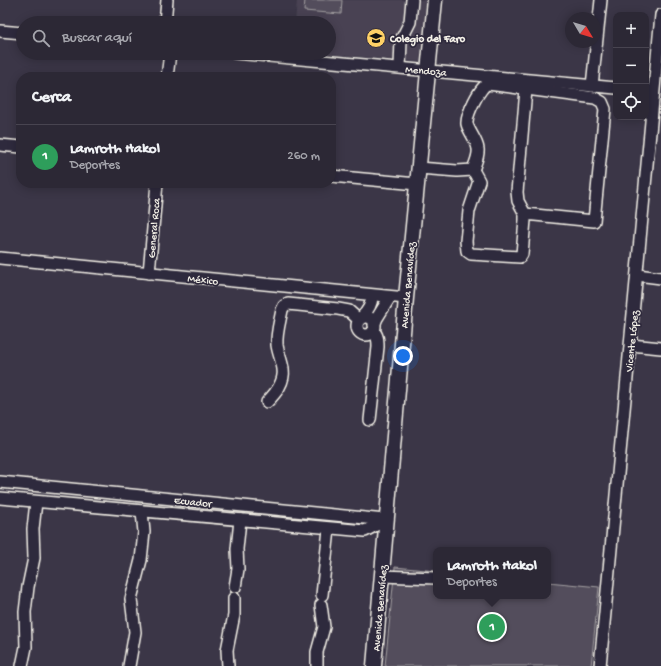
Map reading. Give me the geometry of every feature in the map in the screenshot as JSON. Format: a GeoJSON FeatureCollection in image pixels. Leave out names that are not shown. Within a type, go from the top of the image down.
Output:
{"type":"FeatureCollection","features":[{"type":"Feature","properties":{"kind":"main road","name":"Avenida Benavídez"},"geometry":{"type":"LineString","coordinates":[[374,666],[406,298],[435,0]]}},
{"type":"Feature","properties":{"kind":"street"},"geometry":{"type":"LineString","coordinates":[[165,16],[167,0]]}},
{"type":"Feature","properties":{"kind":"street"},"geometry":{"type":"LineString","coordinates":[[400,67],[401,40],[410,22],[412,0]]}},
{"type":"Feature","properties":{"kind":"street"},"geometry":{"type":"LineString","coordinates":[[592,86],[601,0]]}},
{"type":"Feature","properties":{"kind":"street","name":"Vicente López"},"geometry":{"type":"LineString","coordinates":[[600,666],[661,15]]}},
{"type":"Feature","properties":{"kind":"street"},"geometry":{"type":"LineString","coordinates":[[0,31],[16,32]]}},
{"type":"Feature","properties":{"kind":"street"},"geometry":{"type":"LineString","coordinates":[[168,72],[169,60]]}},
{"type":"Feature","properties":{"kind":"street","name":"Mendoza"},"geometry":{"type":"LineString","coordinates":[[318,60],[613,88]]}},
{"type":"Feature","properties":{"kind":"street"},"geometry":{"type":"LineString","coordinates":[[525,214],[594,221],[605,109],[602,102],[595,98],[488,84],[485,85],[479,93],[467,120],[479,150],[473,170],[479,181],[471,202],[467,224],[466,247],[468,252],[471,254],[520,257],[525,214],[518,201],[517,192],[526,90]]}},
{"type":"Feature","properties":{"kind":"street"},"geometry":{"type":"LineString","coordinates":[[0,145],[16,147]]}},
{"type":"Feature","properties":{"kind":"street"},"geometry":{"type":"LineString","coordinates":[[418,168],[458,171],[473,170]]}},
{"type":"Feature","properties":{"kind":"street"},"geometry":{"type":"LineString","coordinates":[[336,176],[417,184]]}},
{"type":"Feature","properties":{"kind":"street","name":"General Roca"},"geometry":{"type":"LineString","coordinates":[[149,274],[157,188]]}},
{"type":"Feature","properties":{"kind":"street","name":"México"},"geometry":{"type":"LineString","coordinates":[[0,258],[372,296],[406,298]]}},
{"type":"Feature","properties":{"kind":"street"},"geometry":{"type":"LineString","coordinates":[[637,275],[661,278]]}},
{"type":"Feature","properties":{"kind":"street"},"geometry":{"type":"LineString","coordinates":[[372,296],[372,302],[360,319],[357,328],[360,333],[368,334],[374,328],[377,318],[390,297]]}},
{"type":"Feature","properties":{"kind":"street"},"geometry":{"type":"LineString","coordinates":[[267,402],[280,388],[282,377],[283,369],[278,353],[277,342],[284,306],[288,304],[338,309],[349,312],[360,319]]}},
{"type":"Feature","properties":{"kind":"street"},"geometry":{"type":"LineString","coordinates":[[370,420],[378,348],[378,339],[374,328]]}},
{"type":"Feature","properties":{"kind":"street"},"geometry":{"type":"LineString","coordinates":[[630,345],[661,348]]}},
{"type":"Feature","properties":{"kind":"street","name":"Ecuador"},"geometry":{"type":"LineString","coordinates":[[0,482],[386,520]]}},
{"type":"Feature","properties":{"kind":"street"},"geometry":{"type":"LineString","coordinates":[[0,498],[365,531],[386,520]]}},
{"type":"Feature","properties":{"kind":"street"},"geometry":{"type":"LineString","coordinates":[[22,666],[26,647],[25,612],[34,558],[33,530],[36,502]]}},
{"type":"Feature","properties":{"kind":"street"},"geometry":{"type":"LineString","coordinates":[[129,666],[135,632],[131,599],[141,560],[144,532],[142,512]]}},
{"type":"Feature","properties":{"kind":"street"},"geometry":{"type":"LineString","coordinates":[[228,666],[227,650],[234,615],[234,593],[238,569],[236,549],[240,520]]}},
{"type":"Feature","properties":{"kind":"street"},"geometry":{"type":"LineString","coordinates":[[317,666],[317,652],[324,627],[321,600],[329,528]]}},
{"type":"Feature","properties":{"kind":"street"},"geometry":{"type":"LineString","coordinates":[[381,576],[433,578]]}},
{"type":"Feature","properties":{"kind":"shaded area","name":"Colegio del Faro"},"geometry":{"type":"Polygon","coordinates":[[[297,0],[427,0],[420,62],[336,55],[336,16],[296,16],[297,0]]]}},
{"type":"Feature","properties":{"kind":"shaded area"},"geometry":{"type":"Polygon","coordinates":[[[305,0],[342,0],[341,14],[304,11],[305,0]]]}},
{"type":"Feature","properties":{"kind":"shaded area"},"geometry":{"type":"Polygon","coordinates":[[[395,567],[433,571],[433,599],[551,599],[551,582],[599,587],[591,666],[385,666],[395,567]]]}},
{"type":"Feature","properties":{"kind":"place","name":"Colegio del Faro"},"geometry":{"type":"Point","coordinates":[376,38]}},
{"type":"Feature","properties":{"kind":"place","name":"Lamroth Hakol"},"geometry":{"type":"Point","coordinates":[492,627]}}]}
